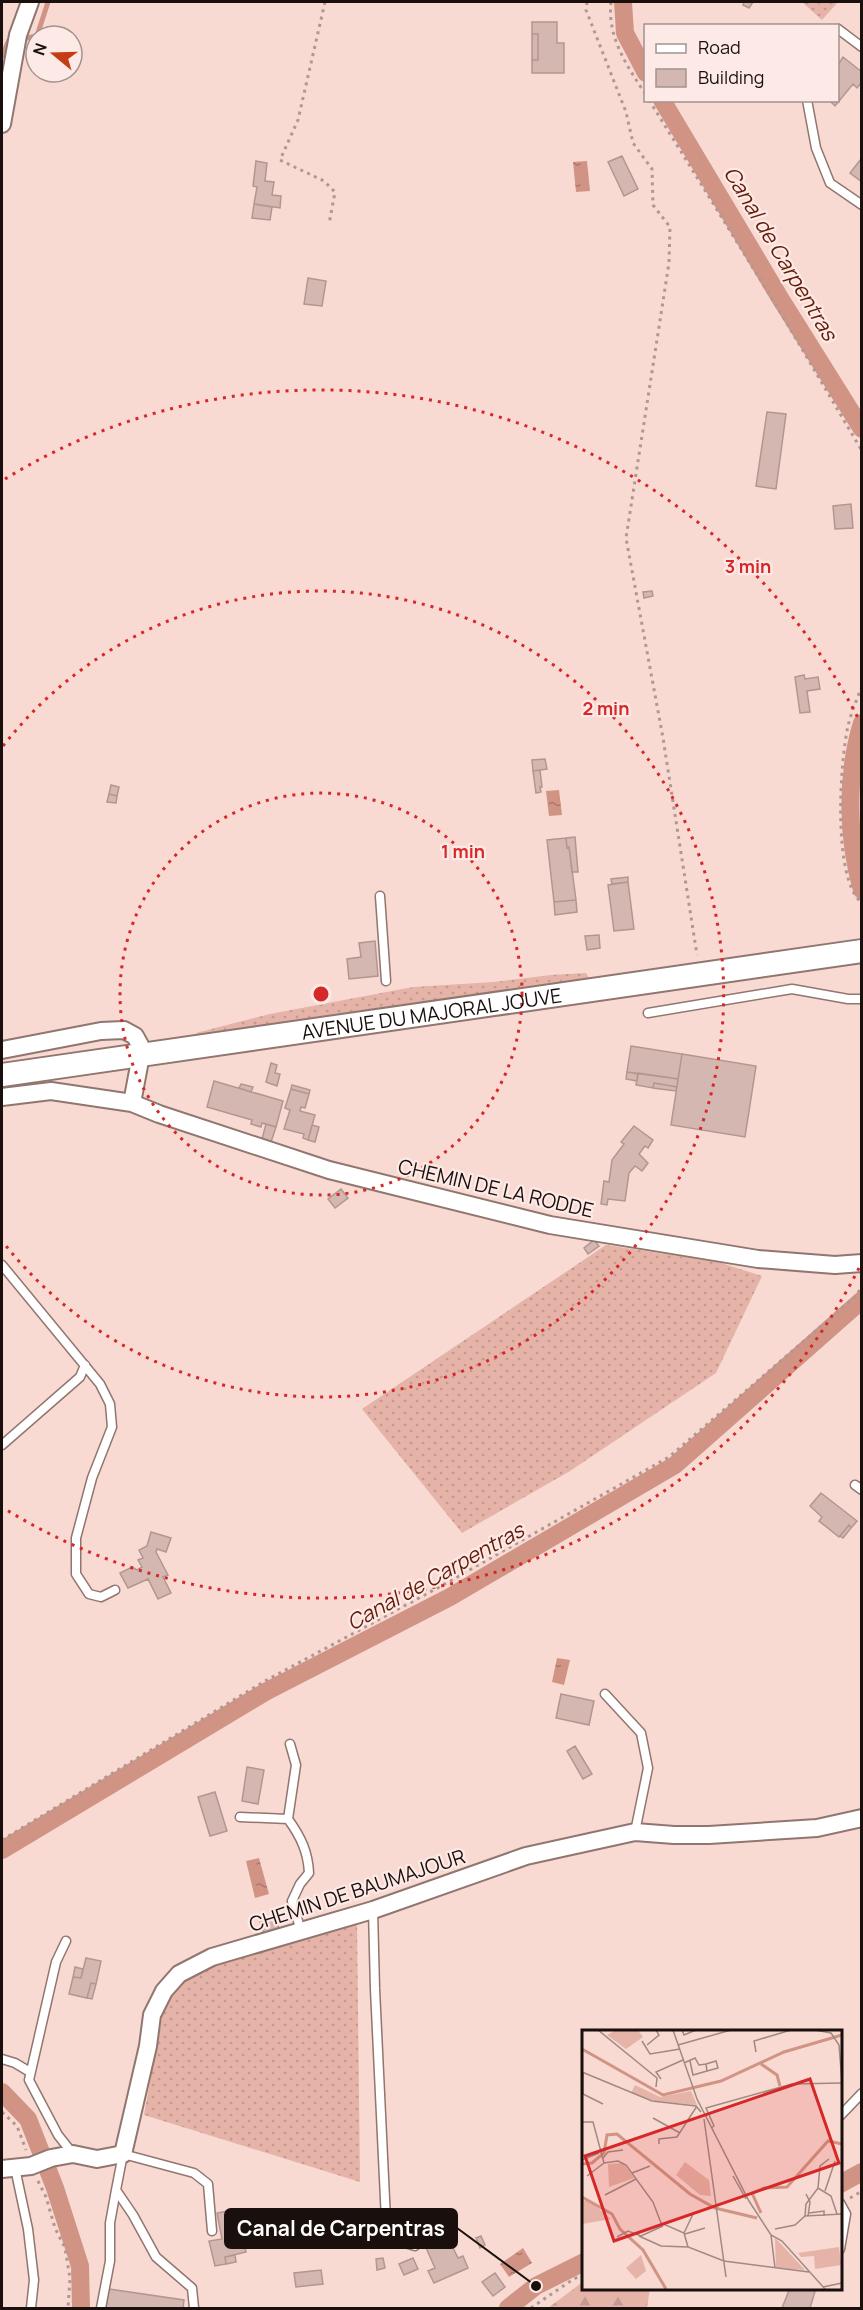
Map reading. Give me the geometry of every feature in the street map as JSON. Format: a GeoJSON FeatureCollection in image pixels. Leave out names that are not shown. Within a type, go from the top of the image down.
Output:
{"type":"FeatureCollection","features":[{"type":"Feature","properties":{"kind":"main road","name":"AVENUE DU MAJORAL JOUVE"},"geometry":{"type":"LineString","coordinates":[[2,1075],[861,951]]}},
{"type":"Feature","properties":{"kind":"street"},"geometry":{"type":"LineString","coordinates":[[2,124],[18,35],[30,2]]}},
{"type":"Feature","properties":{"kind":"street"},"geometry":{"type":"LineString","coordinates":[[2,1050],[114,1029],[124,1030],[135,1036],[140,1045],[141,1054],[132,1103]]}},
{"type":"Feature","properties":{"kind":"street","name":"CHEMIN DE LA RODDE"},"geometry":{"type":"LineString","coordinates":[[2,1097],[51,1091],[132,1103],[329,1170],[550,1225],[758,1260],[835,1265],[861,1263]]}},
{"type":"Feature","properties":{"kind":"street","name":"CHEMIN DE BAUMAJOUR"},"geometry":{"type":"LineString","coordinates":[[123,2154],[148,2046],[152,2015],[164,1991],[179,1974],[212,1957],[373,1910],[526,1856],[635,1832],[674,1835],[739,1833],[817,1828],[861,1818]]}},
{"type":"Feature","properties":{"kind":"street"},"geometry":{"type":"LineString","coordinates":[[27,2165],[73,2154],[98,2159],[123,2154]]}},
{"type":"Feature","properties":{"kind":"lane"},"geometry":{"type":"LineString","coordinates":[[839,30],[861,47]]}},
{"type":"Feature","properties":{"kind":"lane"},"geometry":{"type":"LineString","coordinates":[[807,102],[816,148],[830,183],[861,205]]}},
{"type":"Feature","properties":{"kind":"lane"},"geometry":{"type":"LineString","coordinates":[[380,896],[386,981]]}},
{"type":"Feature","properties":{"kind":"lane"},"geometry":{"type":"LineString","coordinates":[[832,956],[861,961]]}},
{"type":"Feature","properties":{"kind":"lane"},"geometry":{"type":"LineString","coordinates":[[648,1013],[792,989],[848,999],[861,999]]}},
{"type":"Feature","properties":{"kind":"lane"},"geometry":{"type":"LineString","coordinates":[[2,1265],[100,1384],[110,1404],[112,1427],[92,1478],[76,1538],[76,1574],[89,1594],[101,1597],[115,1590]]}},
{"type":"Feature","properties":{"kind":"lane"},"geometry":{"type":"LineString","coordinates":[[2,1445],[80,1377],[85,1365]]}},
{"type":"Feature","properties":{"kind":"lane"},"geometry":{"type":"LineString","coordinates":[[605,1694],[640,1733],[648,1768],[635,1832]]}},
{"type":"Feature","properties":{"kind":"lane"},"geometry":{"type":"LineString","coordinates":[[290,1744],[296,1765],[288,1819],[298,1833],[308,1856],[309,1874],[300,1884],[292,1900],[301,1930]]}},
{"type":"Feature","properties":{"kind":"lane"},"geometry":{"type":"LineString","coordinates":[[240,1817],[288,1819]]}},
{"type":"Feature","properties":{"kind":"lane"},"geometry":{"type":"LineString","coordinates":[[373,1910],[386,2220],[392,2239],[415,2246]]}},
{"type":"Feature","properties":{"kind":"lane"},"geometry":{"type":"LineString","coordinates":[[66,1941],[56,1962],[29,2080],[58,2134],[73,2154]]}},
{"type":"Feature","properties":{"kind":"lane"},"geometry":{"type":"LineString","coordinates":[[2,2059],[30,2072]]}},
{"type":"Feature","properties":{"kind":"lane"},"geometry":{"type":"LineString","coordinates":[[842,2114],[861,2092]]}},
{"type":"Feature","properties":{"kind":"lane"},"geometry":{"type":"LineString","coordinates":[[101,2308],[110,2261],[110,2223],[123,2154],[194,2173],[208,2184],[212,2231]]}},
{"type":"Feature","properties":{"kind":"lane"},"geometry":{"type":"LineString","coordinates":[[27,2165],[28,2229],[34,2280],[31,2308]]}},
{"type":"Feature","properties":{"kind":"lane"},"geometry":{"type":"LineString","coordinates":[[116,2190],[156,2257],[192,2288],[194,2308]]}},
{"type":"Feature","properties":{"kind":"lane"},"geometry":{"type":"LineString","coordinates":[[842,2207],[846,2214],[842,2237]]}},
{"type":"Feature","properties":{"kind":"path"},"geometry":{"type":"LineString","coordinates":[[325,2],[298,120],[280,160],[324,181],[335,192],[328,224]]}},
{"type":"Feature","properties":{"kind":"path"},"geometry":{"type":"LineString","coordinates":[[587,2],[586,10],[626,112],[633,143],[652,169],[653,205],[670,227],[669,263],[626,538],[663,738],[700,975]]}},
{"type":"Feature","properties":{"kind":"path"},"geometry":{"type":"LineString","coordinates":[[611,2],[612,32],[623,61],[644,93]]}},
{"type":"Feature","properties":{"kind":"path"},"geometry":{"type":"LineString","coordinates":[[650,102],[779,310],[861,451]]}},
{"type":"Feature","properties":{"kind":"path"},"geometry":{"type":"LineString","coordinates":[[861,686],[848,726],[840,817],[847,880],[855,898],[861,903]]}},
{"type":"Feature","properties":{"kind":"path"},"geometry":{"type":"LineString","coordinates":[[2,1840],[265,1681],[443,1585],[669,1457],[854,1298],[861,1287]]}},
{"type":"Feature","properties":{"kind":"path"},"geometry":{"type":"LineString","coordinates":[[2,2112],[17,2126],[27,2165],[46,2197],[55,2228],[65,2248],[70,2278],[68,2308]]}},
{"type":"Feature","properties":{"kind":"path"},"geometry":{"type":"LineString","coordinates":[[531,2308],[582,2275]]}},
{"type":"Feature","properties":{"kind":"green space"},"geometry":{"type":"Polygon","coordinates":[[[802,2],[838,2],[822,20],[802,2]]]}},
{"type":"Feature","properties":{"kind":"green space"},"geometry":{"type":"Polygon","coordinates":[[[586,973],[589,978],[568,982],[198,1035],[196,1033],[270,1014],[413,987],[586,973]]]}},
{"type":"Feature","properties":{"kind":"green space"},"geometry":{"type":"Polygon","coordinates":[[[606,1245],[718,1262],[762,1276],[716,1373],[570,1471],[462,1533],[362,1409],[606,1245]]]}},
{"type":"Feature","properties":{"kind":"green space"},"geometry":{"type":"Polygon","coordinates":[[[357,1922],[360,2182],[144,2115],[165,1999],[183,1978],[211,1964],[357,1922]]]}},
{"type":"Feature","properties":{"kind":"green space"},"geometry":{"type":"Polygon","coordinates":[[[582,2282],[582,2289],[650,2289],[647,2308],[548,2308],[582,2282]]]}},
{"type":"Feature","properties":{"kind":"water"},"geometry":{"type":"Polygon","coordinates":[[[587,161],[590,191],[576,192],[573,162],[587,161]]]}},
{"type":"Feature","properties":{"kind":"water"},"geometry":{"type":"Polygon","coordinates":[[[559,790],[562,815],[549,816],[546,791],[559,790]]]}},
{"type":"Feature","properties":{"kind":"water"},"geometry":{"type":"Polygon","coordinates":[[[557,1658],[570,1660],[564,1685],[552,1682],[557,1658]]]}},
{"type":"Feature","properties":{"kind":"water"},"geometry":{"type":"Polygon","coordinates":[[[259,1858],[269,1894],[255,1898],[246,1861],[259,1858]]]}},
{"type":"Feature","properties":{"kind":"water"},"geometry":{"type":"Polygon","coordinates":[[[523,2248],[532,2263],[509,2277],[500,2264],[523,2248]]]}},
{"type":"Feature","properties":{"kind":"building"},"geometry":{"type":"Polygon","coordinates":[[[744,2],[753,2],[749,8],[743,5],[744,2]]]}},
{"type":"Feature","properties":{"kind":"building"},"geometry":{"type":"Polygon","coordinates":[[[532,22],[557,22],[557,43],[564,43],[564,73],[532,73],[532,60],[538,60],[538,34],[532,34],[532,22]]]}},
{"type":"Feature","properties":{"kind":"building"},"geometry":{"type":"Polygon","coordinates":[[[532,34],[538,34],[538,60],[532,60],[532,34]]]}},
{"type":"Feature","properties":{"kind":"building"},"geometry":{"type":"Polygon","coordinates":[[[843,57],[862,72],[862,82],[857,88],[853,84],[839,101],[839,63],[843,57]]]}},
{"type":"Feature","properties":{"kind":"building"},"geometry":{"type":"Polygon","coordinates":[[[622,156],[638,189],[624,196],[608,162],[622,156]]]}},
{"type":"Feature","properties":{"kind":"building"},"geometry":{"type":"Polygon","coordinates":[[[862,159],[862,182],[850,173],[862,159]]]}},
{"type":"Feature","properties":{"kind":"building"},"geometry":{"type":"Polygon","coordinates":[[[256,161],[267,163],[265,181],[274,182],[272,195],[281,196],[280,208],[254,204],[257,187],[253,186],[256,161]]]}},
{"type":"Feature","properties":{"kind":"building"},"geometry":{"type":"Polygon","coordinates":[[[254,204],[272,207],[270,220],[252,218],[254,204]]]}},
{"type":"Feature","properties":{"kind":"building"},"geometry":{"type":"Polygon","coordinates":[[[308,278],[326,281],[322,306],[304,304],[308,278]]]}},
{"type":"Feature","properties":{"kind":"building"},"geometry":{"type":"Polygon","coordinates":[[[767,412],[786,414],[776,489],[756,486],[767,412]]]}},
{"type":"Feature","properties":{"kind":"building"},"geometry":{"type":"Polygon","coordinates":[[[851,504],[853,528],[835,529],[833,506],[851,504]]]}},
{"type":"Feature","properties":{"kind":"building"},"geometry":{"type":"Polygon","coordinates":[[[652,591],[653,596],[644,598],[643,592],[652,591]]]}},
{"type":"Feature","properties":{"kind":"building"},"geometry":{"type":"Polygon","coordinates":[[[804,675],[805,679],[818,677],[820,689],[807,691],[810,712],[800,713],[795,677],[804,675]]]}},
{"type":"Feature","properties":{"kind":"building"},"geometry":{"type":"Polygon","coordinates":[[[545,759],[547,769],[533,771],[532,760],[545,759]]]}},
{"type":"Feature","properties":{"kind":"building"},"geometry":{"type":"Polygon","coordinates":[[[540,770],[542,787],[540,787],[541,792],[536,793],[533,771],[540,770]]]}},
{"type":"Feature","properties":{"kind":"building"},"geometry":{"type":"Polygon","coordinates":[[[111,785],[119,787],[117,796],[109,794],[111,785]]]}},
{"type":"Feature","properties":{"kind":"building"},"geometry":{"type":"Polygon","coordinates":[[[109,794],[117,796],[116,803],[107,802],[109,794]]]}},
{"type":"Feature","properties":{"kind":"building"},"geometry":{"type":"Polygon","coordinates":[[[575,837],[578,872],[572,872],[566,838],[575,837]]]}},
{"type":"Feature","properties":{"kind":"building"},"geometry":{"type":"Polygon","coordinates":[[[566,838],[576,900],[554,902],[547,840],[566,838]]]}},
{"type":"Feature","properties":{"kind":"building"},"geometry":{"type":"Polygon","coordinates":[[[628,877],[628,882],[612,884],[611,879],[628,877]]]}},
{"type":"Feature","properties":{"kind":"building"},"geometry":{"type":"Polygon","coordinates":[[[628,882],[634,929],[614,931],[608,885],[628,882]]]}},
{"type":"Feature","properties":{"kind":"building"},"geometry":{"type":"Polygon","coordinates":[[[576,900],[577,912],[555,915],[554,902],[576,900]]]}},
{"type":"Feature","properties":{"kind":"building"},"geometry":{"type":"Polygon","coordinates":[[[599,935],[600,948],[587,950],[585,936],[599,935]]]}},
{"type":"Feature","properties":{"kind":"building"},"geometry":{"type":"Polygon","coordinates":[[[375,941],[378,976],[349,979],[347,959],[361,957],[359,943],[375,941]]]}},
{"type":"Feature","properties":{"kind":"building"},"geometry":{"type":"Polygon","coordinates":[[[631,1046],[682,1054],[678,1079],[627,1072],[631,1046]]]}},
{"type":"Feature","properties":{"kind":"building"},"geometry":{"type":"Polygon","coordinates":[[[682,1054],[756,1066],[745,1137],[671,1125],[682,1054]]]}},
{"type":"Feature","properties":{"kind":"building"},"geometry":{"type":"Polygon","coordinates":[[[271,1063],[277,1065],[275,1073],[280,1074],[277,1086],[266,1082],[271,1063]]]}},
{"type":"Feature","properties":{"kind":"building"},"geometry":{"type":"Polygon","coordinates":[[[627,1072],[638,1074],[637,1081],[626,1079],[627,1072]]]}},
{"type":"Feature","properties":{"kind":"building"},"geometry":{"type":"Polygon","coordinates":[[[638,1073],[678,1079],[677,1087],[654,1083],[653,1088],[636,1085],[638,1073]]]}},
{"type":"Feature","properties":{"kind":"building"},"geometry":{"type":"Polygon","coordinates":[[[214,1081],[283,1101],[276,1127],[262,1123],[261,1127],[251,1124],[252,1120],[207,1107],[214,1081]]]}},
{"type":"Feature","properties":{"kind":"building"},"geometry":{"type":"Polygon","coordinates":[[[654,1083],[677,1087],[676,1091],[653,1088],[654,1083]]]}},
{"type":"Feature","properties":{"kind":"building"},"geometry":{"type":"Polygon","coordinates":[[[241,1084],[253,1087],[251,1092],[239,1088],[241,1084]]]}},
{"type":"Feature","properties":{"kind":"building"},"geometry":{"type":"Polygon","coordinates":[[[292,1085],[310,1090],[309,1094],[291,1089],[292,1085]]]}},
{"type":"Feature","properties":{"kind":"building"},"geometry":{"type":"Polygon","coordinates":[[[291,1089],[309,1094],[305,1108],[301,1107],[300,1111],[315,1115],[308,1140],[303,1138],[304,1134],[284,1129],[290,1110],[285,1108],[291,1089]]]}},
{"type":"Feature","properties":{"kind":"building"},"geometry":{"type":"Polygon","coordinates":[[[266,1124],[276,1127],[271,1142],[262,1139],[266,1124]]]}},
{"type":"Feature","properties":{"kind":"building"},"geometry":{"type":"Polygon","coordinates":[[[312,1125],[319,1127],[315,1142],[308,1140],[312,1125]]]}},
{"type":"Feature","properties":{"kind":"building"},"geometry":{"type":"Polygon","coordinates":[[[634,1126],[653,1140],[648,1148],[645,1146],[639,1154],[648,1163],[642,1171],[635,1166],[629,1173],[625,1201],[608,1199],[607,1205],[601,1204],[604,1181],[609,1182],[612,1160],[624,1144],[621,1142],[634,1126]]]}},
{"type":"Feature","properties":{"kind":"building"},"geometry":{"type":"Polygon","coordinates":[[[341,1189],[348,1198],[335,1208],[328,1199],[341,1189]]]}},
{"type":"Feature","properties":{"kind":"building"},"geometry":{"type":"Polygon","coordinates":[[[594,1240],[599,1246],[588,1254],[584,1248],[594,1240]]]}},
{"type":"Feature","properties":{"kind":"building"},"geometry":{"type":"Polygon","coordinates":[[[821,1493],[857,1521],[851,1528],[849,1525],[839,1537],[819,1521],[822,1517],[810,1506],[821,1493]]]}},
{"type":"Feature","properties":{"kind":"building"},"geometry":{"type":"Polygon","coordinates":[[[849,1525],[851,1528],[843,1538],[840,1536],[849,1525]]]}},
{"type":"Feature","properties":{"kind":"building"},"geometry":{"type":"Polygon","coordinates":[[[151,1532],[171,1538],[166,1552],[157,1549],[156,1552],[168,1575],[163,1577],[171,1593],[158,1599],[148,1579],[128,1588],[120,1573],[132,1567],[137,1570],[142,1567],[138,1560],[143,1558],[139,1550],[147,1546],[151,1532]]]}},
{"type":"Feature","properties":{"kind":"building"},"geometry":{"type":"Polygon","coordinates":[[[561,1694],[594,1701],[589,1725],[556,1718],[561,1694]]]}},
{"type":"Feature","properties":{"kind":"building"},"geometry":{"type":"Polygon","coordinates":[[[575,1746],[592,1774],[583,1779],[567,1751],[575,1746]]]}},
{"type":"Feature","properties":{"kind":"building"},"geometry":{"type":"Polygon","coordinates":[[[247,1767],[264,1770],[258,1804],[242,1801],[247,1767]]]}},
{"type":"Feature","properties":{"kind":"building"},"geometry":{"type":"Polygon","coordinates":[[[215,1792],[227,1831],[210,1836],[198,1797],[215,1792]]]}},
{"type":"Feature","properties":{"kind":"building"},"geometry":{"type":"Polygon","coordinates":[[[275,1917],[279,1929],[264,1934],[260,1922],[275,1917]]]}},
{"type":"Feature","properties":{"kind":"building"},"geometry":{"type":"Polygon","coordinates":[[[86,1958],[101,1961],[96,1984],[91,1983],[87,1998],[69,1994],[73,1977],[81,1978],[86,1958]]]}},
{"type":"Feature","properties":{"kind":"building"},"geometry":{"type":"Polygon","coordinates":[[[75,1967],[83,1969],[81,1978],[73,1977],[75,1967]]]}},
{"type":"Feature","properties":{"kind":"building"},"geometry":{"type":"Polygon","coordinates":[[[91,1983],[96,1984],[92,1999],[87,1998],[91,1983]]]}},
{"type":"Feature","properties":{"kind":"building"},"geometry":{"type":"Polygon","coordinates":[[[238,2209],[241,2227],[235,2228],[237,2238],[243,2237],[246,2252],[225,2257],[226,2264],[215,2266],[209,2241],[222,2239],[217,2213],[238,2209]]]}},
{"type":"Feature","properties":{"kind":"building"},"geometry":{"type":"Polygon","coordinates":[[[445,2231],[458,2258],[463,2256],[468,2268],[434,2283],[428,2271],[435,2268],[423,2241],[445,2231]]]}},
{"type":"Feature","properties":{"kind":"building"},"geometry":{"type":"Polygon","coordinates":[[[481,2236],[485,2245],[480,2248],[476,2238],[481,2236]]]}},
{"type":"Feature","properties":{"kind":"building"},"geometry":{"type":"Polygon","coordinates":[[[235,2255],[236,2262],[226,2264],[225,2257],[235,2255]]]}},
{"type":"Feature","properties":{"kind":"building"},"geometry":{"type":"Polygon","coordinates":[[[383,2258],[385,2268],[377,2270],[376,2259],[383,2258]]]}},
{"type":"Feature","properties":{"kind":"building"},"geometry":{"type":"Polygon","coordinates":[[[413,2258],[418,2269],[404,2275],[399,2264],[413,2258]]]}},
{"type":"Feature","properties":{"kind":"building"},"geometry":{"type":"Polygon","coordinates":[[[321,2270],[323,2284],[296,2287],[294,2273],[321,2270]]]}},
{"type":"Feature","properties":{"kind":"building"},"geometry":{"type":"Polygon","coordinates":[[[495,2273],[505,2287],[493,2296],[482,2282],[495,2273]]]}},
{"type":"Feature","properties":{"kind":"building"},"geometry":{"type":"Polygon","coordinates":[[[109,2289],[184,2300],[183,2308],[106,2308],[109,2289]]]}},
{"type":"Feature","properties":{"kind":"building"},"geometry":{"type":"Polygon","coordinates":[[[790,2289],[816,2289],[810,2308],[782,2308],[790,2289]]]}},
{"type":"Feature","properties":{"kind":"waterway"},"geometry":{"type":"LineString","coordinates":[[22,39],[37,36],[48,2]]}},
{"type":"Feature","properties":{"kind":"waterway","name":"Canal de Carpentras"},"geometry":{"type":"LineString","coordinates":[[623,2],[625,33],[644,69]]}},
{"type":"Feature","properties":{"kind":"waterway"},"geometry":{"type":"LineString","coordinates":[[2,56],[9,40]]}},
{"type":"Feature","properties":{"kind":"waterway","name":"Canal de Carpentras"},"geometry":{"type":"LineString","coordinates":[[663,102],[780,298],[862,429]]}},
{"type":"Feature","properties":{"kind":"waterway","name":"Canal de Carpentras"},"geometry":{"type":"LineString","coordinates":[[862,723],[853,764],[850,806],[853,849],[862,890]]}},
{"type":"Feature","properties":{"kind":"waterway","name":"Canal de Carpentras"},"geometry":{"type":"LineString","coordinates":[[2,1850],[267,1691],[450,1597],[675,1465],[862,1300]]}},
{"type":"Feature","properties":{"kind":"waterway","name":"Canal de Carpentras"},"geometry":{"type":"LineString","coordinates":[[2,2092],[28,2119],[55,2188],[80,2266],[81,2308]]}},
{"type":"Feature","properties":{"kind":"waterway","name":"Canal de Carpentras"},"geometry":{"type":"LineString","coordinates":[[842,2183],[862,2172]]}},
{"type":"Feature","properties":{"kind":"waterway","name":"Canal de Carpentras"},"geometry":{"type":"LineString","coordinates":[[508,2308],[536,2286],[582,2263]]}},
{"type":"Feature","properties":{"kind":"place","name":"Canal de Carpentras"},"geometry":{"type":"Point","coordinates":[536,2286]}}]}
